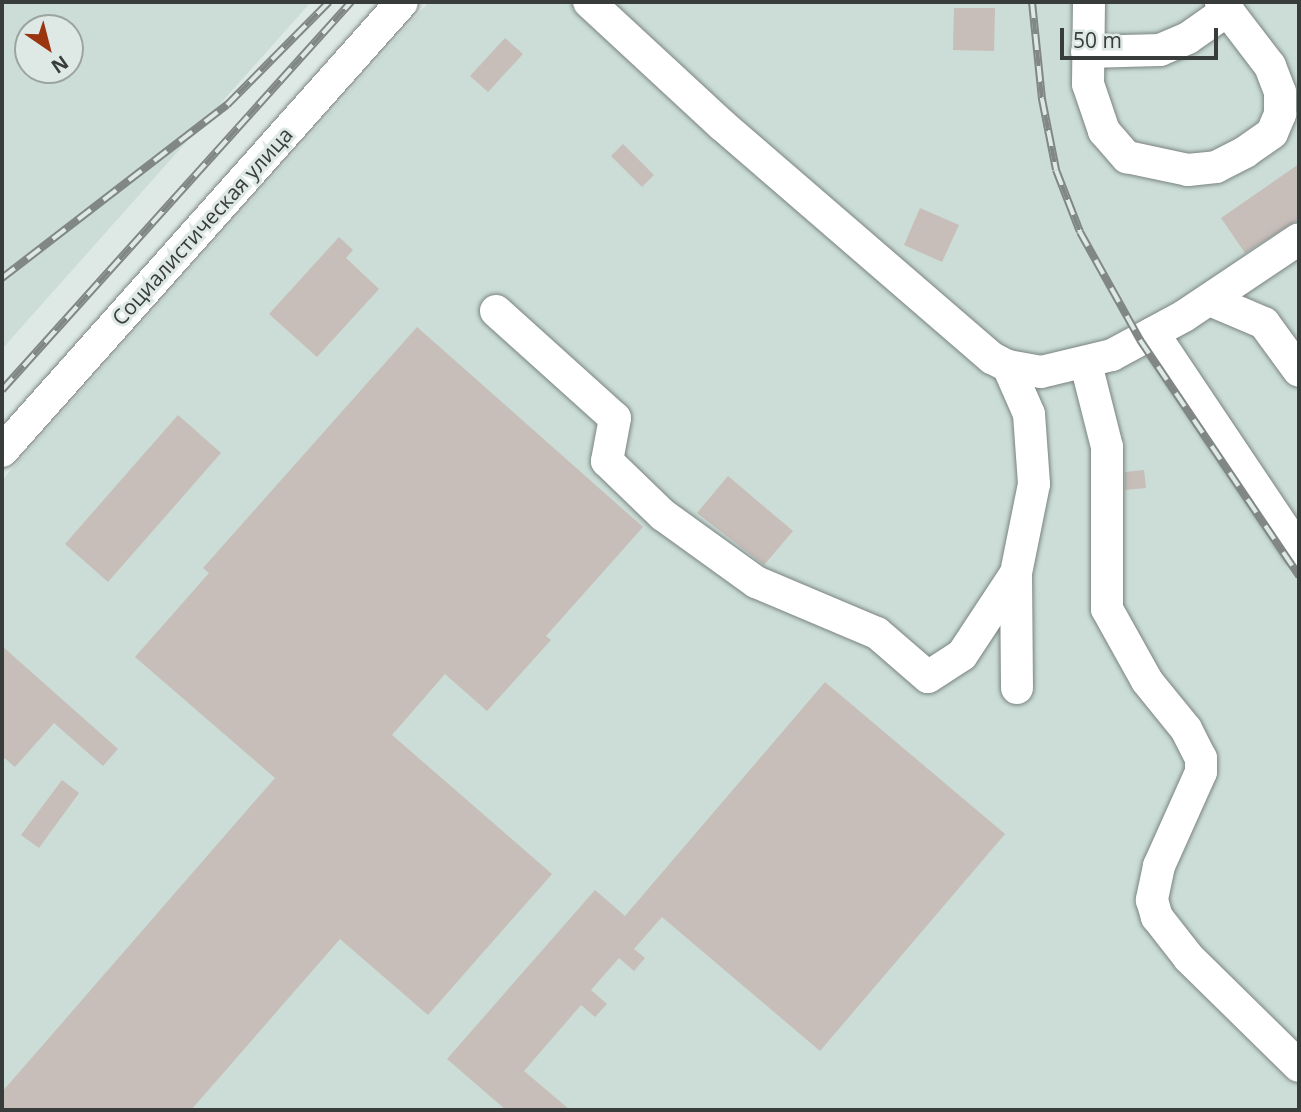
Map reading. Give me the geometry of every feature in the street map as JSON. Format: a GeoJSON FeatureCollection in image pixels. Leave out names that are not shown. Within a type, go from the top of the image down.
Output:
{"type":"FeatureCollection","features":[{"type":"Feature","properties":{"kind":"street","name":"Социалистическая улица"},"geometry":{"type":"LineString","coordinates":[[2,451],[402,2]]}},
{"type":"Feature","properties":{"kind":"street"},"geometry":{"type":"LineString","coordinates":[[589,2],[722,125],[992,358],[1008,366],[1041,372],[1086,364],[1153,333],[1210,300],[1299,239]]}},
{"type":"Feature","properties":{"kind":"street"},"geometry":{"type":"LineString","coordinates":[[1087,52],[1160,50],[1188,38],[1225,6],[1270,66],[1281,104],[1272,133],[1216,167],[1172,169],[1139,162],[1118,151],[1104,131],[1093,102],[1087,52],[1089,2]]}},
{"type":"Feature","properties":{"kind":"street"},"geometry":{"type":"LineString","coordinates":[[1210,300],[1255,317],[1294,352]]}},
{"type":"Feature","properties":{"kind":"street"},"geometry":{"type":"LineString","coordinates":[[496,311],[615,418],[607,461],[663,515],[756,582],[877,633],[928,677],[962,655],[1016,573]]}},
{"type":"Feature","properties":{"kind":"street"},"geometry":{"type":"LineString","coordinates":[[1153,333],[1299,551]]}},
{"type":"Feature","properties":{"kind":"street"},"geometry":{"type":"LineString","coordinates":[[1086,364],[1103,420],[1108,460],[1107,609],[1147,681],[1186,729],[1201,758],[1200,772],[1159,866],[1152,900],[1157,917],[1189,958],[1299,1066]]}},
{"type":"Feature","properties":{"kind":"street"},"geometry":{"type":"LineString","coordinates":[[1008,366],[1030,414],[1034,484],[1016,573],[1017,688]]}},
{"type":"Feature","properties":{"kind":"shaded area"},"geometry":{"type":"Polygon","coordinates":[[[2,2],[311,2],[2,349],[2,2]]]}},
{"type":"Feature","properties":{"kind":"shaded area"},"geometry":{"type":"Polygon","coordinates":[[[429,2],[1299,2],[1299,1110],[2,1110],[2,480],[429,2]]]}},
{"type":"Feature","properties":{"kind":"building"},"geometry":{"type":"Polygon","coordinates":[[[954,8],[995,8],[994,51],[953,50],[954,8]]]}},
{"type":"Feature","properties":{"kind":"building"},"geometry":{"type":"Polygon","coordinates":[[[505,38],[523,54],[488,92],[470,76],[505,38]]]}},
{"type":"Feature","properties":{"kind":"building"},"geometry":{"type":"Polygon","coordinates":[[[623,144],[654,175],[642,187],[611,156],[623,144]]]}},
{"type":"Feature","properties":{"kind":"building"},"geometry":{"type":"Polygon","coordinates":[[[1299,164],[1299,219],[1245,253],[1221,218],[1299,164]]]}},
{"type":"Feature","properties":{"kind":"building"},"geometry":{"type":"Polygon","coordinates":[[[920,208],[959,225],[942,262],[904,245],[920,208]]]}},
{"type":"Feature","properties":{"kind":"building"},"geometry":{"type":"Polygon","coordinates":[[[339,237],[353,250],[346,258],[379,289],[317,357],[269,314],[339,237]]]}},
{"type":"Feature","properties":{"kind":"building"},"geometry":{"type":"Polygon","coordinates":[[[417,327],[643,527],[546,636],[551,640],[487,711],[445,674],[392,735],[552,874],[428,1015],[340,939],[191,1110],[2,1110],[2,1092],[275,778],[135,657],[209,573],[203,568],[417,327]]]}},
{"type":"Feature","properties":{"kind":"building"},"geometry":{"type":"Polygon","coordinates":[[[178,415],[221,453],[108,582],[65,544],[178,415]]]}},
{"type":"Feature","properties":{"kind":"building"},"geometry":{"type":"Polygon","coordinates":[[[1144,470],[1146,488],[1125,490],[1125,472],[1144,470]]]}},
{"type":"Feature","properties":{"kind":"building"},"geometry":{"type":"Polygon","coordinates":[[[728,476],[793,531],[764,565],[697,513],[728,476]]]}},
{"type":"Feature","properties":{"kind":"building"},"geometry":{"type":"Polygon","coordinates":[[[2,646],[118,749],[103,766],[54,723],[15,767],[2,756],[2,646]]]}},
{"type":"Feature","properties":{"kind":"building"},"geometry":{"type":"Polygon","coordinates":[[[825,682],[1005,834],[820,1051],[662,917],[634,949],[645,958],[634,971],[619,958],[591,990],[607,1004],[595,1017],[581,1005],[524,1071],[570,1110],[506,1110],[447,1059],[595,890],[625,916],[825,682]]]}},
{"type":"Feature","properties":{"kind":"building"},"geometry":{"type":"Polygon","coordinates":[[[62,780],[79,793],[39,848],[21,835],[62,780]]]}},
{"type":"Feature","properties":{"kind":"railway"},"geometry":{"type":"LineString","coordinates":[[2,278],[227,105],[329,2]]}},
{"type":"Feature","properties":{"kind":"railway"},"geometry":{"type":"LineString","coordinates":[[2,390],[351,2]]}},
{"type":"Feature","properties":{"kind":"railway"},"geometry":{"type":"LineString","coordinates":[[1032,2],[1042,99],[1056,170],[1080,232],[1140,340],[1299,576]]}}]}
